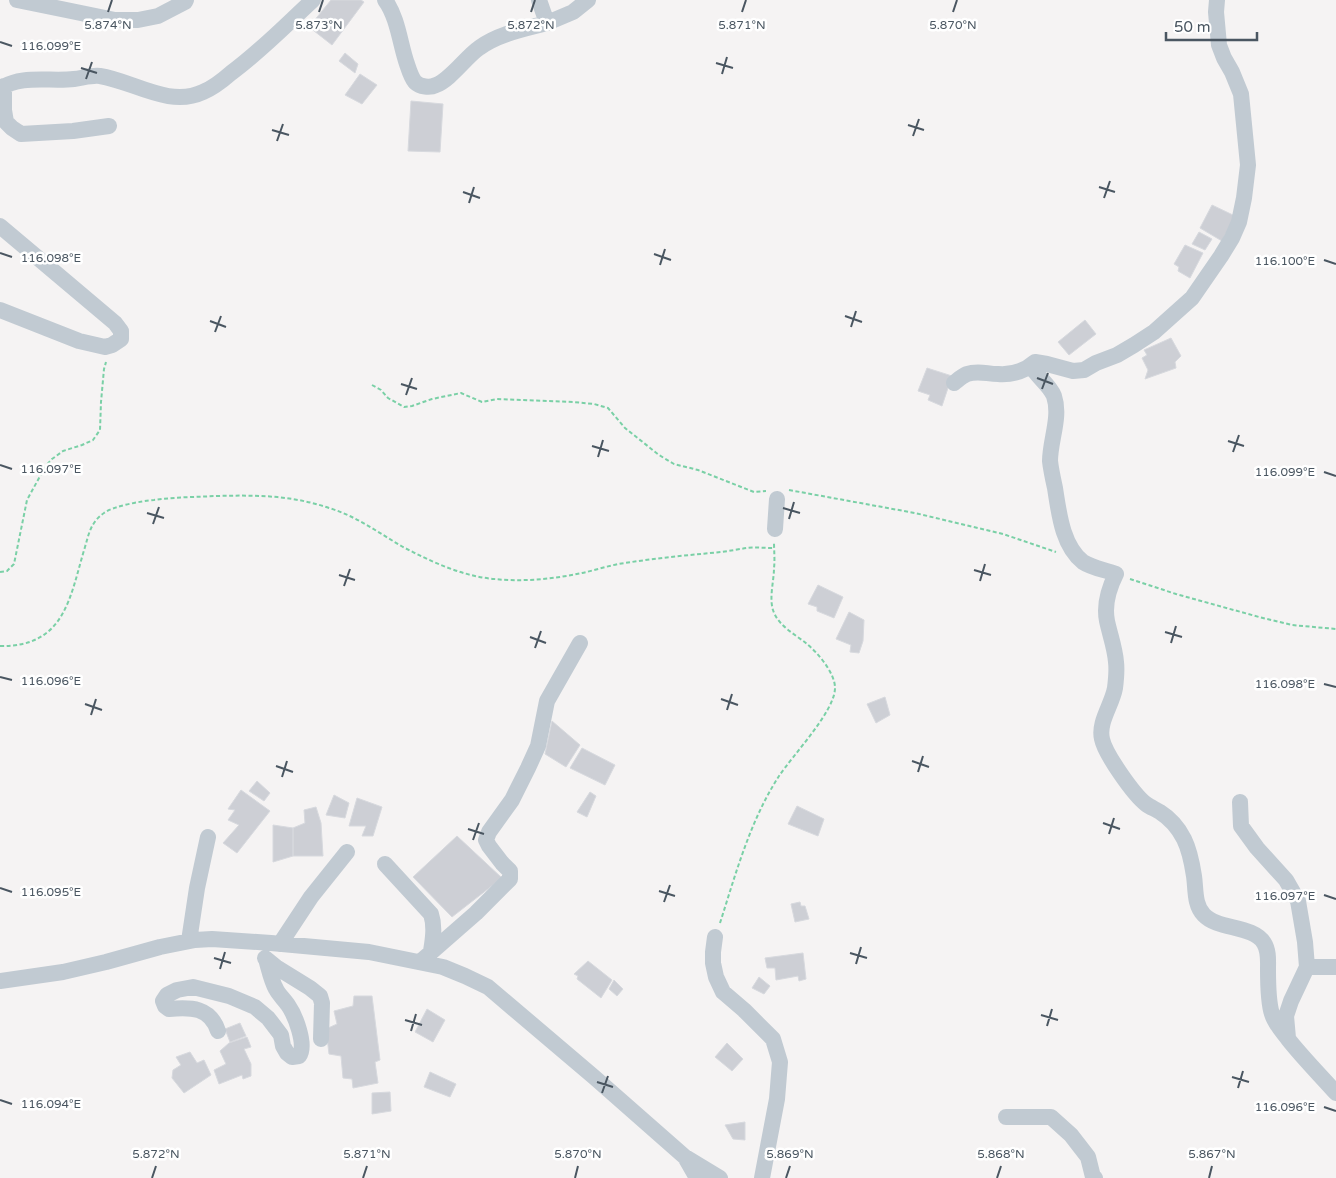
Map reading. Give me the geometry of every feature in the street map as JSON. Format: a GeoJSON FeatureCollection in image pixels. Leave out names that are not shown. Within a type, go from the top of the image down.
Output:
{"type":"FeatureCollection","features":[{"type":"Feature","properties":{"kind":"street"},"geometry":{"type":"LineString","coordinates":[[18,0],[115,20],[138,20],[158,16],[186,0]]}},
{"type":"Feature","properties":{"kind":"street"},"geometry":{"type":"LineString","coordinates":[[109,126],[73,131],[21,134],[6,122],[2,88],[18,82],[35,79],[57,80],[100,76],[157,94],[187,96],[202,93],[249,60],[314,0]]}},
{"type":"Feature","properties":{"kind":"street"},"geometry":{"type":"LineString","coordinates":[[385,0],[390,7],[398,30],[409,71],[415,82],[423,87],[436,86],[450,76],[480,47],[510,34],[547,23],[573,12],[588,0]]}},
{"type":"Feature","properties":{"kind":"street"},"geometry":{"type":"LineString","coordinates":[[539,0],[547,23]]}},
{"type":"Feature","properties":{"kind":"street"},"geometry":{"type":"LineString","coordinates":[[954,383],[965,375],[978,372],[1014,373],[1031,366],[1035,362],[1073,372],[1084,370],[1117,355],[1154,332],[1192,298],[1221,256],[1232,238],[1238,222],[1244,198],[1248,165],[1241,94],[1219,45],[1216,12],[1217,0]]}},
{"type":"Feature","properties":{"kind":"street"},"geometry":{"type":"LineString","coordinates":[[0,226],[115,323],[122,331],[121,339],[105,347],[79,342],[0,310]]}},
{"type":"Feature","properties":{"kind":"street"},"geometry":{"type":"LineString","coordinates":[[1031,366],[1035,374],[1048,387],[1054,397],[1056,414],[1050,462],[1063,531],[1081,560],[1116,574],[1106,607],[1117,666],[1115,689],[1102,727],[1104,747],[1140,798],[1172,820],[1178,829],[1190,856],[1196,897],[1199,908],[1205,916],[1257,936],[1264,943],[1268,951],[1271,1013],[1276,1024],[1336,1093]]}},
{"type":"Feature","properties":{"kind":"street"},"geometry":{"type":"LineString","coordinates":[[775,529],[778,494]]}},
{"type":"Feature","properties":{"kind":"street"},"geometry":{"type":"LineString","coordinates":[[426,957],[476,913],[510,879],[510,871],[486,840],[489,832],[512,800],[528,768],[538,746],[547,701],[580,642]]}},
{"type":"Feature","properties":{"kind":"street"},"geometry":{"type":"LineString","coordinates":[[1240,802],[1241,826],[1257,848],[1286,880],[1298,901],[1307,967],[1286,1016],[1288,1038]]}},
{"type":"Feature","properties":{"kind":"street"},"geometry":{"type":"LineString","coordinates":[[189,941],[197,888],[208,837]]}},
{"type":"Feature","properties":{"kind":"street"},"geometry":{"type":"LineString","coordinates":[[280,944],[311,897],[347,852]]}},
{"type":"Feature","properties":{"kind":"street"},"geometry":{"type":"LineString","coordinates":[[384,864],[431,914],[434,928],[426,957]]}},
{"type":"Feature","properties":{"kind":"street"},"geometry":{"type":"LineString","coordinates":[[715,937],[713,963],[716,977],[724,992],[773,1039],[780,1062],[777,1099],[762,1178]]}},
{"type":"Feature","properties":{"kind":"street"},"geometry":{"type":"LineString","coordinates":[[0,981],[63,972],[160,947],[189,941],[212,939],[426,957],[443,967],[488,987],[685,1157],[720,1178]]}},
{"type":"Feature","properties":{"kind":"street"},"geometry":{"type":"LineString","coordinates":[[243,941],[276,967],[320,996],[322,1003],[321,1039]]}},
{"type":"Feature","properties":{"kind":"street"},"geometry":{"type":"LineString","coordinates":[[218,1031],[207,1015],[198,1009],[185,1007],[169,1009],[163,1001],[167,995],[177,990],[193,986],[229,996],[255,1007],[268,1018],[281,1035],[287,1053],[292,1057],[299,1056],[301,1053],[302,1045],[295,1021],[272,981],[266,959]]}},
{"type":"Feature","properties":{"kind":"street"},"geometry":{"type":"LineString","coordinates":[[1307,967],[1336,967]]}},
{"type":"Feature","properties":{"kind":"street"},"geometry":{"type":"LineString","coordinates":[[1006,1117],[1051,1117],[1071,1135],[1088,1157],[1093,1177],[1095,1178]]}},
{"type":"Feature","properties":{"kind":"street"},"geometry":{"type":"LineString","coordinates":[[685,1157],[697,1178]]}},
{"type":"Feature","properties":{"kind":"path"},"geometry":{"type":"LineString","coordinates":[[0,572],[7,571],[14,564],[27,500],[45,468],[52,459],[63,451],[93,440],[100,430],[104,369],[107,360],[105,347]]}},
{"type":"Feature","properties":{"kind":"path"},"geometry":{"type":"LineString","coordinates":[[372,385],[381,390],[388,398],[404,407],[461,393],[482,402],[497,400],[594,404],[608,408],[625,428],[658,455],[674,464],[698,470],[754,492],[830,497],[915,513],[1003,534],[1055,551]]}},
{"type":"Feature","properties":{"kind":"path"},"geometry":{"type":"LineString","coordinates":[[0,646],[16,646],[32,641],[49,631],[60,619],[73,590],[92,525],[103,513],[114,508],[153,500],[267,495],[300,500],[331,508],[440,564],[466,574],[495,579],[525,580],[551,578],[624,563],[682,555],[749,548],[774,548]]}},
{"type":"Feature","properties":{"kind":"path"},"geometry":{"type":"LineString","coordinates":[[715,937],[757,815],[779,776],[827,712],[833,699],[835,687],[831,673],[824,663],[808,645],[785,627],[773,611],[771,600],[775,529]]}},
{"type":"Feature","properties":{"kind":"path"},"geometry":{"type":"LineString","coordinates":[[1133,579],[1176,594],[1259,618],[1292,625],[1336,629]]}},
{"type":"Feature","properties":{"kind":"building"},"geometry":{"type":"Polygon","coordinates":[[[331,0],[361,0],[364,2],[332,45],[309,27],[331,0]]]}},
{"type":"Feature","properties":{"kind":"building"},"geometry":{"type":"Polygon","coordinates":[[[345,53],[358,64],[355,73],[339,61],[345,53]]]}},
{"type":"Feature","properties":{"kind":"building"},"geometry":{"type":"Polygon","coordinates":[[[360,74],[377,85],[362,104],[345,95],[360,74]]]}},
{"type":"Feature","properties":{"kind":"building"},"geometry":{"type":"Polygon","coordinates":[[[411,101],[443,104],[440,152],[408,151],[411,101]]]}},
{"type":"Feature","properties":{"kind":"building"},"geometry":{"type":"Polygon","coordinates":[[[1212,205],[1235,216],[1222,241],[1200,228],[1212,205]]]}},
{"type":"Feature","properties":{"kind":"building"},"geometry":{"type":"Polygon","coordinates":[[[1199,232],[1212,239],[1205,250],[1192,244],[1199,232]]]}},
{"type":"Feature","properties":{"kind":"building"},"geometry":{"type":"Polygon","coordinates":[[[1185,245],[1203,253],[1190,278],[1178,271],[1179,267],[1174,264],[1185,245]]]}},
{"type":"Feature","properties":{"kind":"building"},"geometry":{"type":"Polygon","coordinates":[[[1085,320],[1096,334],[1069,355],[1058,342],[1085,320]]]}},
{"type":"Feature","properties":{"kind":"building"},"geometry":{"type":"Polygon","coordinates":[[[1171,338],[1181,356],[1175,362],[1176,368],[1145,379],[1148,370],[1142,358],[1147,355],[1144,350],[1171,338]]]}},
{"type":"Feature","properties":{"kind":"building"},"geometry":{"type":"Polygon","coordinates":[[[927,368],[952,376],[942,406],[928,400],[930,395],[918,391],[927,368]]]}},
{"type":"Feature","properties":{"kind":"building"},"geometry":{"type":"Polygon","coordinates":[[[818,585],[843,597],[834,618],[817,611],[817,607],[808,604],[818,585]]]}},
{"type":"Feature","properties":{"kind":"building"},"geometry":{"type":"Polygon","coordinates":[[[849,612],[864,620],[863,641],[859,653],[850,652],[851,645],[836,639],[849,612]]]}},
{"type":"Feature","properties":{"kind":"building"},"geometry":{"type":"Polygon","coordinates":[[[885,697],[890,715],[876,723],[867,704],[885,697]]]}},
{"type":"Feature","properties":{"kind":"building"},"geometry":{"type":"Polygon","coordinates":[[[552,721],[580,745],[566,767],[545,754],[552,721]]]}},
{"type":"Feature","properties":{"kind":"building"},"geometry":{"type":"Polygon","coordinates":[[[582,748],[615,765],[605,785],[570,768],[582,748]]]}},
{"type":"Feature","properties":{"kind":"building"},"geometry":{"type":"Polygon","coordinates":[[[257,781],[270,793],[264,801],[249,791],[257,781]]]}},
{"type":"Feature","properties":{"kind":"building"},"geometry":{"type":"Polygon","coordinates":[[[241,790],[270,811],[237,853],[223,843],[239,825],[228,820],[235,810],[228,809],[241,790]]]}},
{"type":"Feature","properties":{"kind":"building"},"geometry":{"type":"Polygon","coordinates":[[[590,792],[596,796],[587,817],[577,812],[590,792]]]}},
{"type":"Feature","properties":{"kind":"building"},"geometry":{"type":"Polygon","coordinates":[[[334,795],[349,803],[345,818],[326,815],[334,795]]]}},
{"type":"Feature","properties":{"kind":"building"},"geometry":{"type":"Polygon","coordinates":[[[357,798],[382,807],[373,836],[362,836],[366,826],[349,826],[357,798]]]}},
{"type":"Feature","properties":{"kind":"building"},"geometry":{"type":"Polygon","coordinates":[[[797,806],[824,819],[818,836],[788,824],[797,806]]]}},
{"type":"Feature","properties":{"kind":"building"},"geometry":{"type":"Polygon","coordinates":[[[316,807],[321,823],[323,856],[293,856],[293,828],[305,823],[304,810],[316,807]]]}},
{"type":"Feature","properties":{"kind":"building"},"geometry":{"type":"Polygon","coordinates":[[[273,825],[293,828],[293,856],[273,862],[273,825]]]}},
{"type":"Feature","properties":{"kind":"building"},"geometry":{"type":"Polygon","coordinates":[[[457,836],[502,878],[452,917],[413,877],[457,836]]]}},
{"type":"Feature","properties":{"kind":"building"},"geometry":{"type":"Polygon","coordinates":[[[800,902],[801,906],[805,906],[809,919],[795,922],[791,904],[800,902]]]}},
{"type":"Feature","properties":{"kind":"building"},"geometry":{"type":"Polygon","coordinates":[[[803,953],[806,979],[799,981],[798,976],[776,980],[775,968],[767,968],[765,958],[803,953]]]}},
{"type":"Feature","properties":{"kind":"building"},"geometry":{"type":"Polygon","coordinates":[[[588,961],[612,980],[601,998],[577,979],[578,976],[574,974],[588,961]]]}},
{"type":"Feature","properties":{"kind":"building"},"geometry":{"type":"Polygon","coordinates":[[[759,977],[770,986],[764,994],[752,988],[759,977]]]}},
{"type":"Feature","properties":{"kind":"building"},"geometry":{"type":"Polygon","coordinates":[[[614,980],[623,989],[617,996],[609,989],[614,980]]]}},
{"type":"Feature","properties":{"kind":"building"},"geometry":{"type":"Polygon","coordinates":[[[354,996],[372,996],[380,1060],[375,1062],[378,1083],[353,1088],[352,1079],[343,1078],[341,1056],[329,1054],[326,1029],[337,1024],[334,1011],[353,1006],[354,996]]]}},
{"type":"Feature","properties":{"kind":"building"},"geometry":{"type":"Polygon","coordinates":[[[427,1009],[445,1020],[433,1042],[415,1032],[427,1009]]]}},
{"type":"Feature","properties":{"kind":"building"},"geometry":{"type":"Polygon","coordinates":[[[240,1023],[246,1036],[230,1042],[225,1029],[240,1023]]]}},
{"type":"Feature","properties":{"kind":"building"},"geometry":{"type":"Polygon","coordinates":[[[247,1037],[251,1047],[244,1049],[251,1064],[251,1076],[243,1079],[242,1075],[219,1084],[214,1070],[226,1064],[220,1051],[229,1043],[247,1037]]]}},
{"type":"Feature","properties":{"kind":"building"},"geometry":{"type":"Polygon","coordinates":[[[727,1043],[743,1059],[732,1071],[715,1057],[727,1043]]]}},
{"type":"Feature","properties":{"kind":"building"},"geometry":{"type":"Polygon","coordinates":[[[190,1052],[197,1063],[204,1060],[211,1075],[184,1093],[172,1078],[173,1070],[181,1065],[176,1057],[190,1052]]]}},
{"type":"Feature","properties":{"kind":"building"},"geometry":{"type":"Polygon","coordinates":[[[430,1072],[456,1084],[450,1097],[424,1087],[430,1072]]]}},
{"type":"Feature","properties":{"kind":"building"},"geometry":{"type":"Polygon","coordinates":[[[390,1092],[391,1111],[372,1114],[372,1093],[390,1092]]]}},
{"type":"Feature","properties":{"kind":"building"},"geometry":{"type":"Polygon","coordinates":[[[745,1122],[745,1140],[733,1139],[725,1125],[745,1122]]]}}]}
